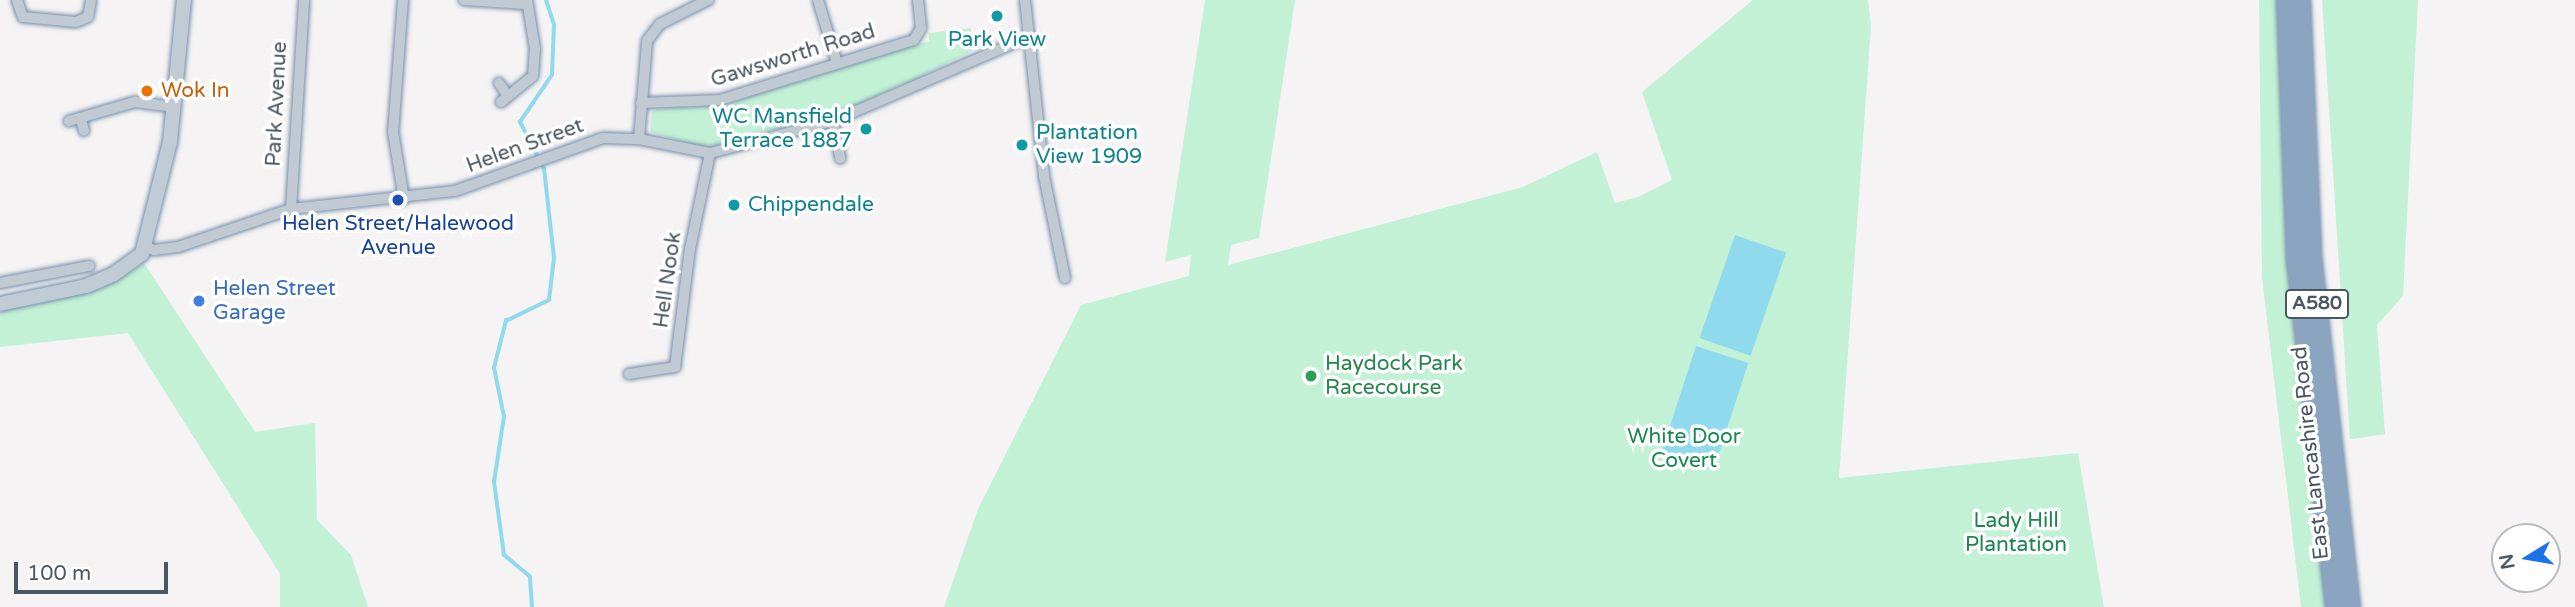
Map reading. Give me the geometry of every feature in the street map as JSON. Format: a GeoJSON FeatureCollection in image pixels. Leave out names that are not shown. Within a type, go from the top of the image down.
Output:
{"type":"FeatureCollection","features":[{"type":"Feature","properties":{"kind":"highway","name":"East Lancashire Road"},"geometry":{"type":"LineString","coordinates":[[2286,0],[2296,259],[2335,607]]}},
{"type":"Feature","properties":{"kind":"highway","name":"East Lancashire Road"},"geometry":{"type":"LineString","coordinates":[[2301,0],[2312,255],[2351,607]]}},
{"type":"Feature","properties":{"kind":"street"},"geometry":{"type":"LineString","coordinates":[[17,0],[23,17],[76,22],[88,17],[91,0]]}},
{"type":"Feature","properties":{"kind":"street"},"geometry":{"type":"LineString","coordinates":[[0,304],[93,284],[135,261],[144,246],[163,177],[175,107],[184,0]]}},
{"type":"Feature","properties":{"kind":"street","name":"Park Avenue"},"geometry":{"type":"LineString","coordinates":[[291,209],[304,0]]}},
{"type":"Feature","properties":{"kind":"street"},"geometry":{"type":"LineString","coordinates":[[403,0],[393,145],[404,199]]}},
{"type":"Feature","properties":{"kind":"street"},"geometry":{"type":"LineString","coordinates":[[464,0],[527,2],[536,64],[533,76],[505,99],[499,83]]}},
{"type":"Feature","properties":{"kind":"street"},"geometry":{"type":"LineString","coordinates":[[639,139],[644,53],[652,31],[708,0]]}},
{"type":"Feature","properties":{"kind":"street"},"geometry":{"type":"LineString","coordinates":[[818,0],[836,63]]}},
{"type":"Feature","properties":{"kind":"street","name":"Gawsworth Road"},"geometry":{"type":"LineString","coordinates":[[640,103],[720,100],[914,40],[921,28],[918,0]]}},
{"type":"Feature","properties":{"kind":"street"},"geometry":{"type":"LineString","coordinates":[[1025,0],[1044,176],[1065,278]]}},
{"type":"Feature","properties":{"kind":"street","name":"Helen Street"},"geometry":{"type":"LineString","coordinates":[[144,246],[154,250],[178,247],[291,209],[404,199],[455,191],[538,159],[603,138],[639,139],[710,153],[833,121],[1030,36]]}},
{"type":"Feature","properties":{"kind":"street"},"geometry":{"type":"LineString","coordinates":[[69,121],[135,102],[175,107]]}},
{"type":"Feature","properties":{"kind":"street"},"geometry":{"type":"LineString","coordinates":[[81,118],[84,131]]}},
{"type":"Feature","properties":{"kind":"street"},"geometry":{"type":"LineString","coordinates":[[833,121],[840,158]]}},
{"type":"Feature","properties":{"kind":"street","name":"Hell Nook"},"geometry":{"type":"LineString","coordinates":[[629,374],[675,367],[690,249],[710,153]]}},
{"type":"Feature","properties":{"kind":"street"},"geometry":{"type":"LineString","coordinates":[[0,283],[89,266]]}},
{"type":"Feature","properties":{"kind":"green space"},"geometry":{"type":"Polygon","coordinates":[[[1205,0],[1295,0],[1259,238],[1231,245],[1228,265],[1523,187],[1597,152],[1615,203],[1638,197],[1672,180],[1642,92],[1753,0],[1868,0],[1871,26],[1839,478],[2078,453],[2104,607],[944,607],[978,509],[1081,305],[1189,276],[1191,255],[1165,262],[1205,0]]]}},
{"type":"Feature","properties":{"kind":"green space"},"geometry":{"type":"Polygon","coordinates":[[[2259,0],[2281,0],[2288,274],[2327,607],[2301,607],[2262,277],[2259,0]]]}},
{"type":"Feature","properties":{"kind":"green space"},"geometry":{"type":"Polygon","coordinates":[[[2322,0],[2418,0],[2403,296],[2377,325],[2385,434],[2350,439],[2322,0]]]}},
{"type":"Feature","properties":{"kind":"green space"},"geometry":{"type":"Polygon","coordinates":[[[971,28],[972,51],[925,74],[915,83],[902,84],[832,118],[783,130],[763,130],[708,149],[650,132],[652,112],[657,109],[724,105],[929,41],[929,33],[971,28]]]}},
{"type":"Feature","properties":{"kind":"green space"},"geometry":{"type":"Polygon","coordinates":[[[144,263],[255,432],[315,423],[317,520],[351,555],[368,607],[280,607],[280,574],[128,333],[0,347],[0,309],[100,289],[144,263]]]}},
{"type":"Feature","properties":{"kind":"water"},"geometry":{"type":"Polygon","coordinates":[[[1735,235],[1786,253],[1751,356],[1700,338],[1735,235]]]}},
{"type":"Feature","properties":{"kind":"water"},"geometry":{"type":"Polygon","coordinates":[[[1696,346],[1748,363],[1713,470],[1661,453],[1696,346]]]}},
{"type":"Feature","properties":{"kind":"waterway"},"geometry":{"type":"LineString","coordinates":[[532,607],[530,577],[504,555],[494,482],[504,417],[494,368],[506,321],[549,300],[554,258],[544,169],[520,122],[552,75],[554,25],[546,0]]}},
{"type":"Feature","properties":{"kind":"place","name":"Park View"},"geometry":{"type":"Point","coordinates":[997,16]}},
{"type":"Feature","properties":{"kind":"place","name":"Wok In"},"geometry":{"type":"Point","coordinates":[147,91]}},
{"type":"Feature","properties":{"kind":"place","name":"WC Mansfield Terrace 1887"},"geometry":{"type":"Point","coordinates":[866,129]}},
{"type":"Feature","properties":{"kind":"place","name":"Plantation View 1909"},"geometry":{"type":"Point","coordinates":[1022,145]}},
{"type":"Feature","properties":{"kind":"place","name":"Helen Street/Halewood Avenue"},"geometry":{"type":"Point","coordinates":[398,200]}},
{"type":"Feature","properties":{"kind":"place","name":"Chippendale"},"geometry":{"type":"Point","coordinates":[734,205]}},
{"type":"Feature","properties":{"kind":"place","name":"Helen Street Garage"},"geometry":{"type":"Point","coordinates":[199,301]}},
{"type":"Feature","properties":{"kind":"place","name":"Haydock Park Racecourse"},"geometry":{"type":"Point","coordinates":[1311,376]}},
{"type":"Feature","properties":{"kind":"park label","name":"White Door Covert"},"geometry":{"type":"Point","coordinates":[1684,449]}},
{"type":"Feature","properties":{"kind":"park label","name":"Lady Hill Plantation"},"geometry":{"type":"Point","coordinates":[2016,533]}}]}
